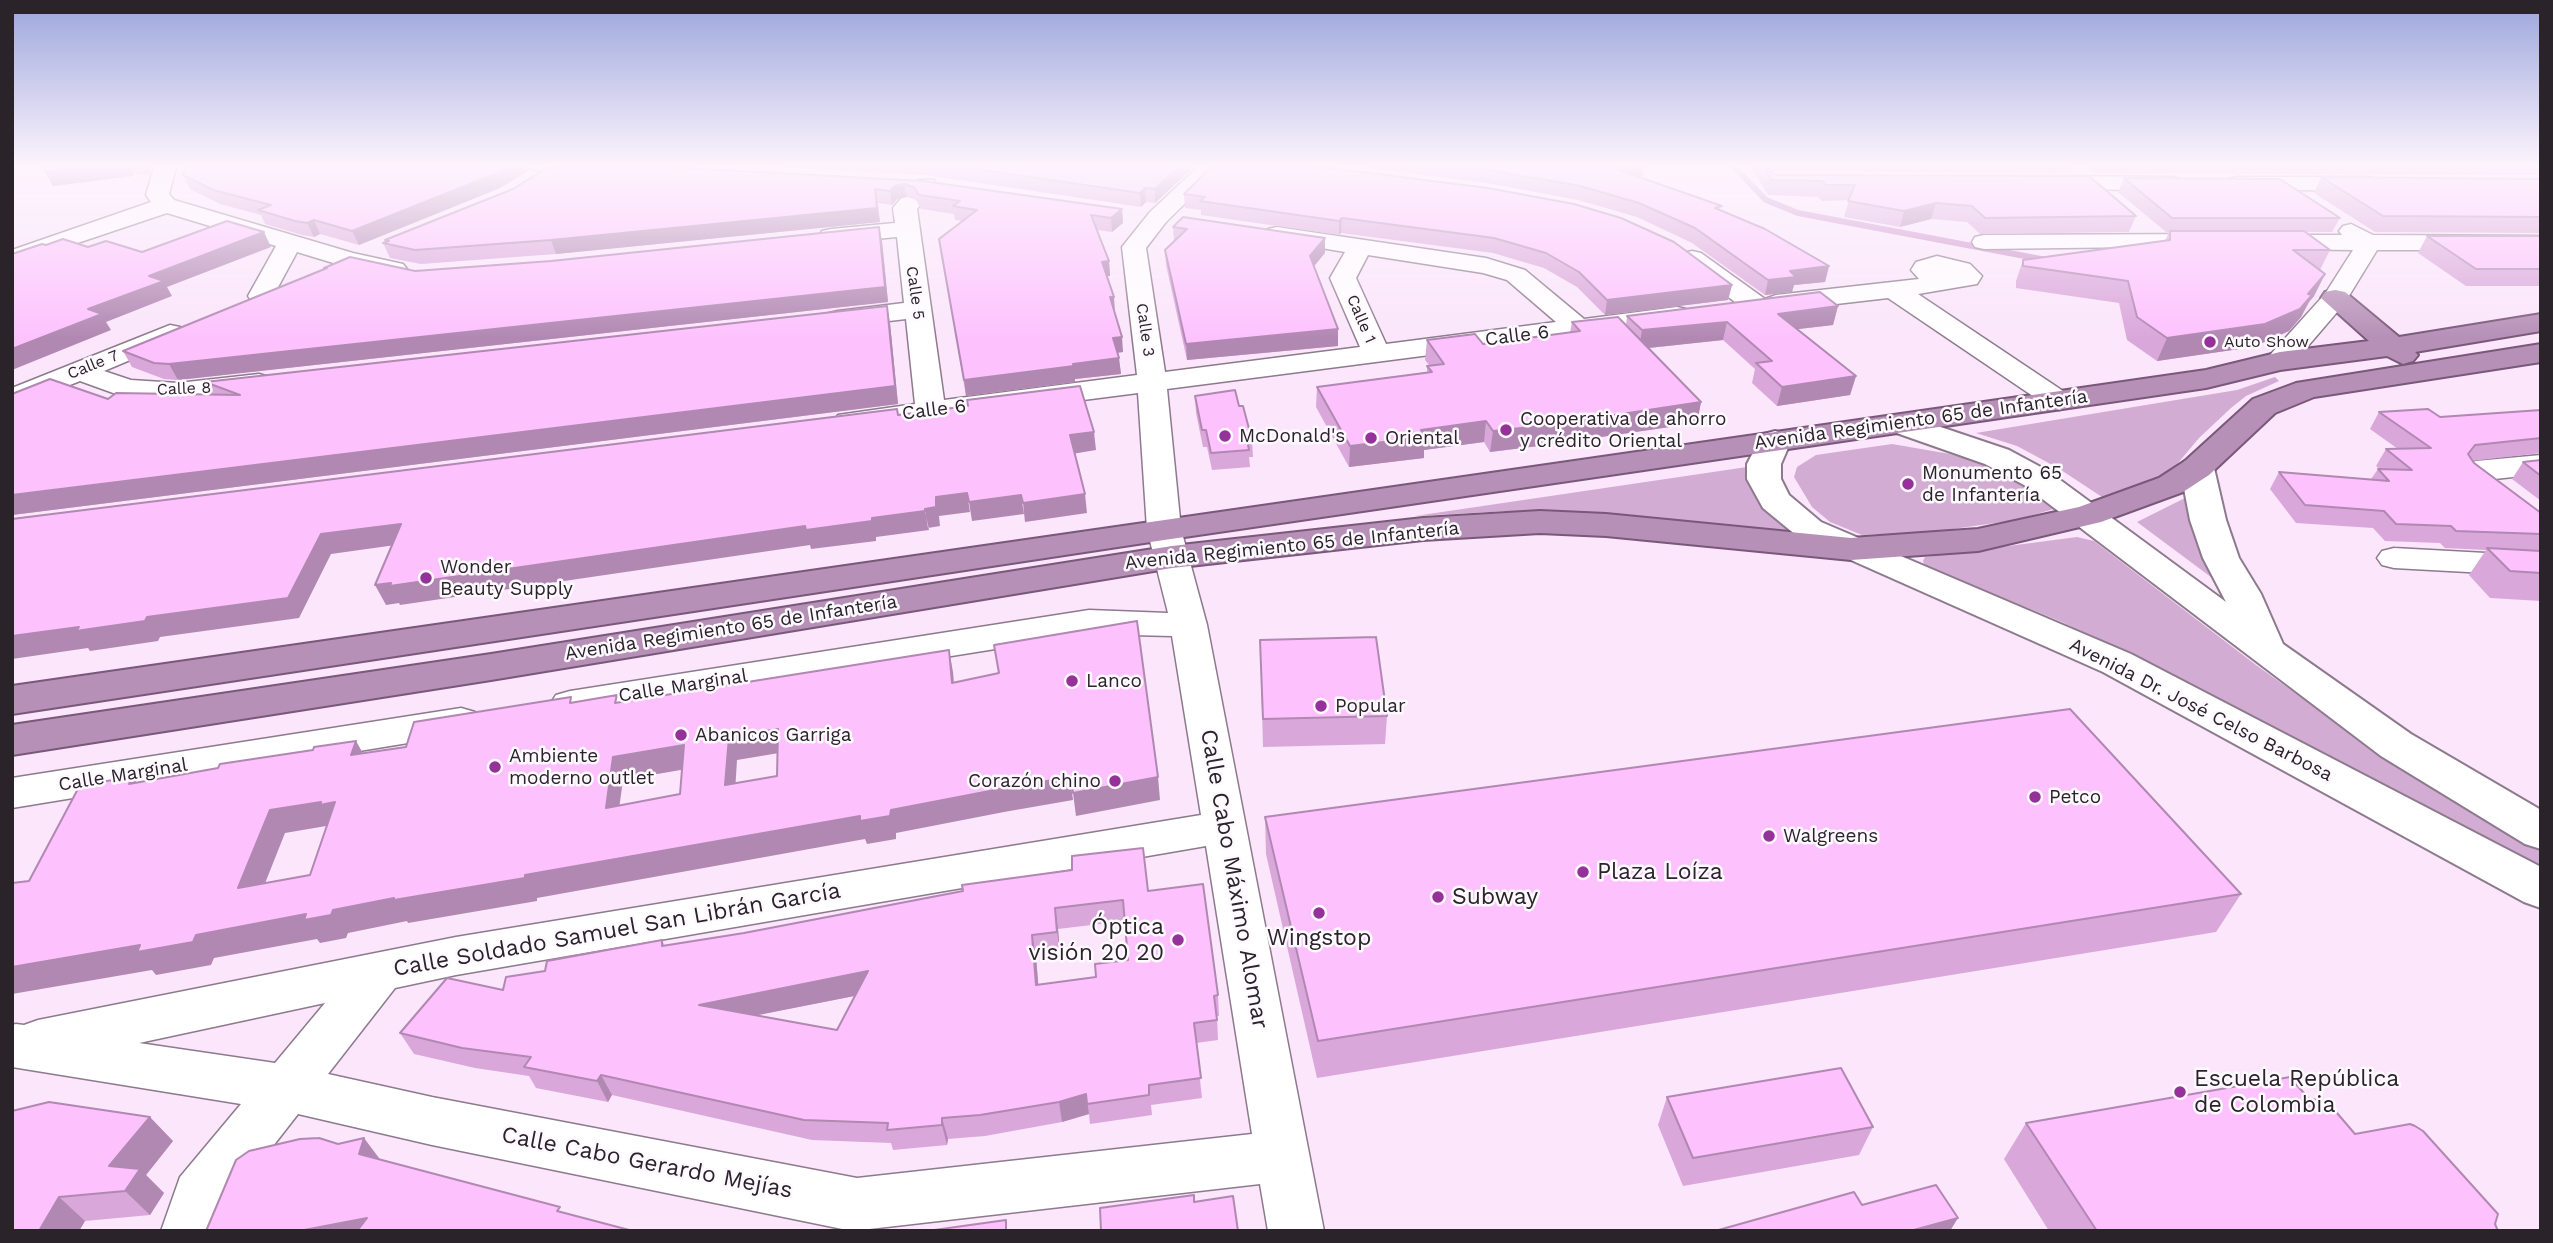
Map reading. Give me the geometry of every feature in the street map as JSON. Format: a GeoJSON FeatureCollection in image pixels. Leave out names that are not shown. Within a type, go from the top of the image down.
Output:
{"type":"FeatureCollection","features":[{"type":"Feature","properties":{"kind":"highway"},"geometry":{"type":"LineString","coordinates":[[2307,389],[2322,374],[2404,361],[2404,357],[2336,298]]}},
{"type":"Feature","properties":{"kind":"highway","name":"Avenida Regimiento 65 de Infantería"},"geometry":{"type":"LineString","coordinates":[[12,740],[491,667],[1168,543],[1775,441],[2206,379],[2280,361],[2391,347],[2541,322]]}},
{"type":"Feature","properties":{"kind":"highway","name":"Avenida Regimiento 65 de Infantería"},"geometry":{"type":"LineString","coordinates":[[12,700],[1168,543],[1539,522],[1606,525],[1851,550],[1978,540],[2089,515],[2171,485],[2197,468],[2264,406],[2307,389],[2541,353]]}},
{"type":"Feature","properties":{"kind":"main road"},"geometry":{"type":"LineString","coordinates":[[1902,424],[1997,457],[2036,478],[2089,515],[2267,652],[2396,745],[2541,832]]}},
{"type":"Feature","properties":{"kind":"main road","name":"Avenida Dr. José Celso Barbosa"},"geometry":{"type":"LineString","coordinates":[[1775,441],[1764,464],[1764,479],[1775,501],[1810,529],[1851,550],[2005,613],[2117,663],[2541,889]]}},
{"type":"Feature","properties":{"kind":"main road"},"geometry":{"type":"LineString","coordinates":[[2197,468],[2208,520],[2221,558],[2242,594],[2267,652]]}},
{"type":"Feature","properties":{"kind":"street"},"geometry":{"type":"LineString","coordinates":[[12,258],[117,222]]}},
{"type":"Feature","properties":{"kind":"street"},"geometry":{"type":"LineString","coordinates":[[221,222],[349,260],[421,275]]}},
{"type":"Feature","properties":{"kind":"street","name":"Calle 5"},"geometry":{"type":"LineString","coordinates":[[906,222],[931,410]]}},
{"type":"Feature","properties":{"kind":"street","name":"Calle 3"},"geometry":{"type":"LineString","coordinates":[[1167,222],[1134,247],[1152,382],[1168,543]]}},
{"type":"Feature","properties":{"kind":"street"},"geometry":{"type":"LineString","coordinates":[[2135,222],[2156,240]]}},
{"type":"Feature","properties":{"kind":"street"},"geometry":{"type":"LineString","coordinates":[[2337,222],[2369,243]]}},
{"type":"Feature","properties":{"kind":"street"},"geometry":{"type":"LineString","coordinates":[[812,238],[906,229]]}},
{"type":"Feature","properties":{"kind":"street"},"geometry":{"type":"LineString","coordinates":[[1252,230],[1486,266],[1516,275],[1579,328]]}},
{"type":"Feature","properties":{"kind":"street"},"geometry":{"type":"LineString","coordinates":[[1984,242],[2156,240],[2541,243]]}},
{"type":"Feature","properties":{"kind":"street"},"geometry":{"type":"LineString","coordinates":[[261,296],[290,243]]}},
{"type":"Feature","properties":{"kind":"street"},"geometry":{"type":"LineString","coordinates":[[2280,361],[2336,298],[2369,243]]}},
{"type":"Feature","properties":{"kind":"street"},"geometry":{"type":"LineString","coordinates":[[236,306],[386,245]]}},
{"type":"Feature","properties":{"kind":"street"},"geometry":{"type":"LineString","coordinates":[[1671,245],[1682,250],[1756,305]]}},
{"type":"Feature","properties":{"kind":"street","name":"Calle 1"},"geometry":{"type":"LineString","coordinates":[[1360,247],[1343,278],[1376,353]]}},
{"type":"Feature","properties":{"kind":"street","name":"Calle 6"},"geometry":{"type":"LineString","coordinates":[[821,424],[1939,284]]}},
{"type":"Feature","properties":{"kind":"street"},"geometry":{"type":"LineString","coordinates":[[1893,289],[2059,401]]}},
{"type":"Feature","properties":{"kind":"street"},"geometry":{"type":"LineString","coordinates":[[807,322],[917,310]]}},
{"type":"Feature","properties":{"kind":"street","name":"Calle 7"},"geometry":{"type":"LineString","coordinates":[[12,399],[188,326]]}},
{"type":"Feature","properties":{"kind":"street","name":"Calle 8"},"geometry":{"type":"LineString","coordinates":[[79,371],[127,389],[178,392],[286,380]]}},
{"type":"Feature","properties":{"kind":"street"},"geometry":{"type":"LineString","coordinates":[[2508,496],[2476,471],[2541,464]]}},
{"type":"Feature","properties":{"kind":"street","name":"Calle Cabo Máximo Alomar"},"geometry":{"type":"LineString","coordinates":[[1168,543],[1189,625],[1296,1231]]}},
{"type":"Feature","properties":{"kind":"street"},"geometry":{"type":"LineString","coordinates":[[2394,558],[2541,566]]}},
{"type":"Feature","properties":{"kind":"street","name":"Calle Marginal"},"geometry":{"type":"LineString","coordinates":[[537,710],[1089,622],[1189,625]]}},
{"type":"Feature","properties":{"kind":"street","name":"Calle Marginal"},"geometry":{"type":"LineString","coordinates":[[12,793],[495,716]]}},
{"type":"Feature","properties":{"kind":"street","name":"Calle Soldado Samuel San Librán García"},"geometry":{"type":"LineString","coordinates":[[14,1047],[381,970],[1225,827]]}},
{"type":"Feature","properties":{"kind":"street"},"geometry":{"type":"LineString","coordinates":[[189,1231],[200,1196],[381,970]]}},
{"type":"Feature","properties":{"kind":"street","name":"Calle Cabo Gerardo Mejías"},"geometry":{"type":"LineString","coordinates":[[14,1047],[287,1088],[856,1218],[1283,1156]]}},
{"type":"Feature","properties":{"kind":"shaded area"},"geometry":{"type":"Polygon","coordinates":[[[2275,377],[2279,381],[2246,396],[2231,408],[2199,438],[2178,463],[2161,476],[2120,493],[2102,497],[2058,468],[2017,446],[1976,433],[2237,390],[2275,377]]]}},
{"type":"Feature","properties":{"kind":"shaded area"},"geometry":{"type":"Polygon","coordinates":[[[1892,444],[1950,454],[1993,467],[2057,508],[2016,520],[1932,532],[1862,535],[1830,522],[1812,507],[1794,477],[1797,467],[1816,455],[1892,444]]]}},
{"type":"Feature","properties":{"kind":"shaded area"},"geometry":{"type":"Polygon","coordinates":[[[1747,467],[1751,487],[1758,501],[1797,531],[1766,533],[1665,519],[1580,513],[1508,511],[1415,516],[1747,467]]]}},
{"type":"Feature","properties":{"kind":"shaded area"},"geometry":{"type":"Polygon","coordinates":[[[2187,497],[2227,589],[2137,522],[2187,497]]]}},
{"type":"Feature","properties":{"kind":"shaded area"},"geometry":{"type":"Polygon","coordinates":[[[2077,537],[2094,541],[2256,665],[2382,755],[2541,848],[2541,870],[2228,703],[2062,622],[1925,566],[1923,561],[1925,557],[2077,537]]]}},
{"type":"Feature","properties":{"kind":"building"},"geometry":{"type":"Polygon","coordinates":[[[224,222],[264,232],[149,276],[164,281],[88,309],[102,314],[12,349],[12,254],[63,239],[88,247],[106,241],[142,252],[224,222]]]}},
{"type":"Feature","properties":{"kind":"building"},"geometry":{"type":"Polygon","coordinates":[[[321,222],[375,222],[352,231],[321,222]]]}},
{"type":"Feature","properties":{"kind":"building"},"geometry":{"type":"Polygon","coordinates":[[[430,222],[734,222],[415,250],[383,243],[389,241],[385,240],[430,222]]]}},
{"type":"Feature","properties":{"kind":"building"},"geometry":{"type":"Polygon","coordinates":[[[961,222],[1094,222],[1109,261],[1102,262],[1114,297],[1110,297],[1122,337],[1113,338],[1119,358],[964,380],[939,239],[961,222]]]}},
{"type":"Feature","properties":{"kind":"building"},"geometry":{"type":"Polygon","coordinates":[[[1178,222],[1217,222],[1325,238],[1310,256],[1338,329],[1186,344],[1165,250],[1187,229],[1173,227],[1178,222]]]}},
{"type":"Feature","properties":{"kind":"building"},"geometry":{"type":"Polygon","coordinates":[[[1372,222],[1630,222],[1674,242],[1732,285],[1607,300],[1579,272],[1546,253],[1494,238],[1372,222]]]}},
{"type":"Feature","properties":{"kind":"building"},"geometry":{"type":"Polygon","coordinates":[[[1682,222],[1748,222],[1829,266],[1790,271],[1796,277],[1768,280],[1695,228],[1682,222]]]}},
{"type":"Feature","properties":{"kind":"building"},"geometry":{"type":"Polygon","coordinates":[[[879,227],[885,287],[169,364],[154,363],[123,351],[350,257],[415,271],[551,261],[879,227]]]}},
{"type":"Feature","properties":{"kind":"building"},"geometry":{"type":"Polygon","coordinates":[[[2170,231],[2304,231],[2330,250],[2293,250],[2325,274],[2308,294],[2312,295],[2300,309],[2265,324],[2167,338],[2137,317],[2128,281],[2023,266],[2023,260],[2170,240],[2170,231]]]}},
{"type":"Feature","properties":{"kind":"building"},"geometry":{"type":"Polygon","coordinates":[[[2427,236],[2541,236],[2541,269],[2476,269],[2427,236]]]}},
{"type":"Feature","properties":{"kind":"building"},"geometry":{"type":"Polygon","coordinates":[[[1820,292],[1838,306],[1778,314],[1856,376],[1782,387],[1756,363],[1772,361],[1727,322],[1642,330],[1627,316],[1820,292]]]}},
{"type":"Feature","properties":{"kind":"building"},"geometry":{"type":"Polygon","coordinates":[[[887,306],[895,386],[12,495],[12,394],[50,379],[108,399],[116,393],[240,395],[205,382],[887,306]]]}},
{"type":"Feature","properties":{"kind":"building"},"geometry":{"type":"Polygon","coordinates":[[[1618,317],[1701,402],[1493,431],[1486,421],[1421,430],[1425,437],[1350,446],[1317,387],[1432,372],[1427,366],[1444,364],[1427,340],[1475,334],[1483,344],[1580,331],[1572,322],[1618,317]]]}},
{"type":"Feature","properties":{"kind":"building"},"geometry":{"type":"Polygon","coordinates":[[[1080,386],[1094,432],[1070,435],[1085,494],[1023,503],[1021,495],[969,502],[967,493],[936,497],[936,507],[872,518],[872,521],[806,530],[805,526],[390,586],[391,583],[375,585],[401,524],[321,534],[288,598],[147,617],[145,621],[76,631],[79,627],[12,636],[12,519],[897,409],[898,415],[968,406],[967,400],[1080,386]]]}},
{"type":"Feature","properties":{"kind":"building","name":"McDonald's"},"geometry":{"type":"Polygon","coordinates":[[[1235,390],[1239,406],[1243,406],[1252,440],[1247,440],[1249,450],[1211,453],[1206,430],[1202,430],[1195,396],[1235,390]]]}},
{"type":"Feature","properties":{"kind":"building"},"geometry":{"type":"Polygon","coordinates":[[[2428,409],[2440,417],[2541,410],[2541,438],[2475,445],[2468,454],[2474,463],[2541,513],[2541,534],[2456,531],[2451,526],[2396,524],[2384,511],[2305,505],[2279,472],[2389,481],[2378,469],[2412,470],[2386,449],[2431,448],[2379,412],[2428,409]]]}},
{"type":"Feature","properties":{"kind":"building"},"geometry":{"type":"Polygon","coordinates":[[[2541,460],[2541,476],[2523,462],[2541,460]]]}},
{"type":"Feature","properties":{"kind":"building"},"geometry":{"type":"Polygon","coordinates":[[[2487,548],[2541,551],[2541,573],[2510,571],[2487,548]]]}},
{"type":"Feature","properties":{"kind":"building"},"geometry":{"type":"Polygon","coordinates":[[[1137,621],[1158,777],[1073,793],[1070,777],[891,810],[890,816],[860,821],[860,816],[525,875],[525,878],[394,898],[333,910],[331,915],[304,920],[306,914],[196,935],[193,942],[137,952],[140,945],[12,967],[12,883],[29,881],[80,785],[133,777],[129,784],[218,768],[220,764],[356,741],[351,755],[406,747],[414,722],[571,697],[570,703],[617,695],[615,703],[949,650],[952,683],[999,673],[994,645],[1137,621]],[[778,729],[729,737],[725,785],[777,776],[778,729]],[[684,745],[613,757],[606,808],[680,794],[684,745]],[[335,802],[270,810],[238,888],[310,875],[335,802]]]}},
{"type":"Feature","properties":{"kind":"building","name":"Popular"},"geometry":{"type":"Polygon","coordinates":[[[1376,637],[1387,716],[1263,719],[1260,640],[1376,637]]]}},
{"type":"Feature","properties":{"kind":"building"},"geometry":{"type":"Polygon","coordinates":[[[2070,709],[2241,894],[1318,1041],[1265,817],[2070,709]]]}},
{"type":"Feature","properties":{"kind":"building"},"geometry":{"type":"Polygon","coordinates":[[[1143,848],[1148,891],[1203,884],[1218,995],[1214,996],[1217,1020],[1194,1023],[1201,1078],[1149,1085],[1149,1095],[1087,1104],[1086,1094],[1059,1102],[980,1115],[942,1118],[942,1125],[887,1130],[888,1123],[804,1120],[601,1075],[597,1081],[524,1067],[531,1057],[462,1048],[400,1033],[447,978],[503,990],[506,977],[545,971],[547,961],[662,940],[662,946],[744,933],[963,891],[962,885],[1072,870],[1072,856],[1143,848]],[[1123,900],[1055,908],[1057,932],[1032,935],[1036,985],[1096,977],[1095,964],[1128,960],[1123,900]],[[868,971],[699,1005],[837,1030],[868,971]]]}},
{"type":"Feature","properties":{"kind":"building"},"geometry":{"type":"Polygon","coordinates":[[[1841,1068],[1873,1127],[1693,1158],[1667,1097],[1841,1068]]]}},
{"type":"Feature","properties":{"kind":"building"},"geometry":{"type":"Polygon","coordinates":[[[2290,1077],[2309,1099],[2320,1100],[2331,1106],[2355,1134],[2410,1124],[2423,1131],[2498,1214],[2495,1224],[2498,1231],[2097,1231],[2026,1123],[2290,1077]]]}},
{"type":"Feature","properties":{"kind":"building"},"geometry":{"type":"Polygon","coordinates":[[[49,1102],[150,1117],[109,1166],[140,1169],[125,1191],[59,1197],[39,1231],[12,1231],[12,1111],[49,1102]]]}},
{"type":"Feature","properties":{"kind":"building"},"geometry":{"type":"Polygon","coordinates":[[[319,1138],[338,1144],[364,1138],[359,1154],[560,1207],[557,1211],[633,1231],[357,1231],[367,1218],[299,1231],[206,1231],[236,1160],[249,1151],[300,1139],[319,1138]]]}},
{"type":"Feature","properties":{"kind":"building"},"geometry":{"type":"Polygon","coordinates":[[[1936,1185],[1958,1218],[1910,1231],[1715,1231],[1854,1192],[1862,1205],[1936,1185]]]}},
{"type":"Feature","properties":{"kind":"building"},"geometry":{"type":"Polygon","coordinates":[[[1194,1195],[1194,1202],[1233,1196],[1238,1231],[1101,1231],[1100,1208],[1194,1195]]]}},
{"type":"Feature","properties":{"kind":"building"},"geometry":{"type":"Polygon","coordinates":[[[1006,1220],[1006,1231],[927,1231],[1006,1220]]]}},
{"type":"Feature","properties":{"kind":"waterway"},"geometry":{"type":"LineString","coordinates":[[1846,222],[2046,260]]}},
{"type":"Feature","properties":{"kind":"place","name":"Auto Show"},"geometry":{"type":"Point","coordinates":[2210,342]}},
{"type":"Feature","properties":{"kind":"place","name":"Cooperativa de ahorro y crédito Oriental"},"geometry":{"type":"Point","coordinates":[1506,430]}},
{"type":"Feature","properties":{"kind":"place","name":"McDonald's"},"geometry":{"type":"Point","coordinates":[1225,436]}},
{"type":"Feature","properties":{"kind":"place","name":"Oriental"},"geometry":{"type":"Point","coordinates":[1371,438]}},
{"type":"Feature","properties":{"kind":"place","name":"Monumento 65 de Infantería"},"geometry":{"type":"Point","coordinates":[1908,484]}},
{"type":"Feature","properties":{"kind":"place","name":"Wonder Beauty Supply"},"geometry":{"type":"Point","coordinates":[426,578]}},
{"type":"Feature","properties":{"kind":"place","name":"Lanco"},"geometry":{"type":"Point","coordinates":[1072,681]}},
{"type":"Feature","properties":{"kind":"place","name":"Popular"},"geometry":{"type":"Point","coordinates":[1321,706]}},
{"type":"Feature","properties":{"kind":"place","name":"Abanicos Garriga"},"geometry":{"type":"Point","coordinates":[681,735]}},
{"type":"Feature","properties":{"kind":"place","name":"Ambiente moderno outlet"},"geometry":{"type":"Point","coordinates":[495,767]}},
{"type":"Feature","properties":{"kind":"place","name":"Corazón chino"},"geometry":{"type":"Point","coordinates":[1115,781]}},
{"type":"Feature","properties":{"kind":"place","name":"Petco"},"geometry":{"type":"Point","coordinates":[2035,797]}},
{"type":"Feature","properties":{"kind":"place","name":"Walgreens"},"geometry":{"type":"Point","coordinates":[1769,836]}},
{"type":"Feature","properties":{"kind":"place","name":"Plaza Loíza"},"geometry":{"type":"Point","coordinates":[1583,872]}},
{"type":"Feature","properties":{"kind":"place","name":"Subway"},"geometry":{"type":"Point","coordinates":[1438,897]}},
{"type":"Feature","properties":{"kind":"place","name":"Wingstop"},"geometry":{"type":"Point","coordinates":[1319,913]}},
{"type":"Feature","properties":{"kind":"place","name":"Óptica visión 20 20"},"geometry":{"type":"Point","coordinates":[1178,940]}},
{"type":"Feature","properties":{"kind":"place","name":"Escuela República de Colombia"},"geometry":{"type":"Point","coordinates":[2180,1092]}}]}
